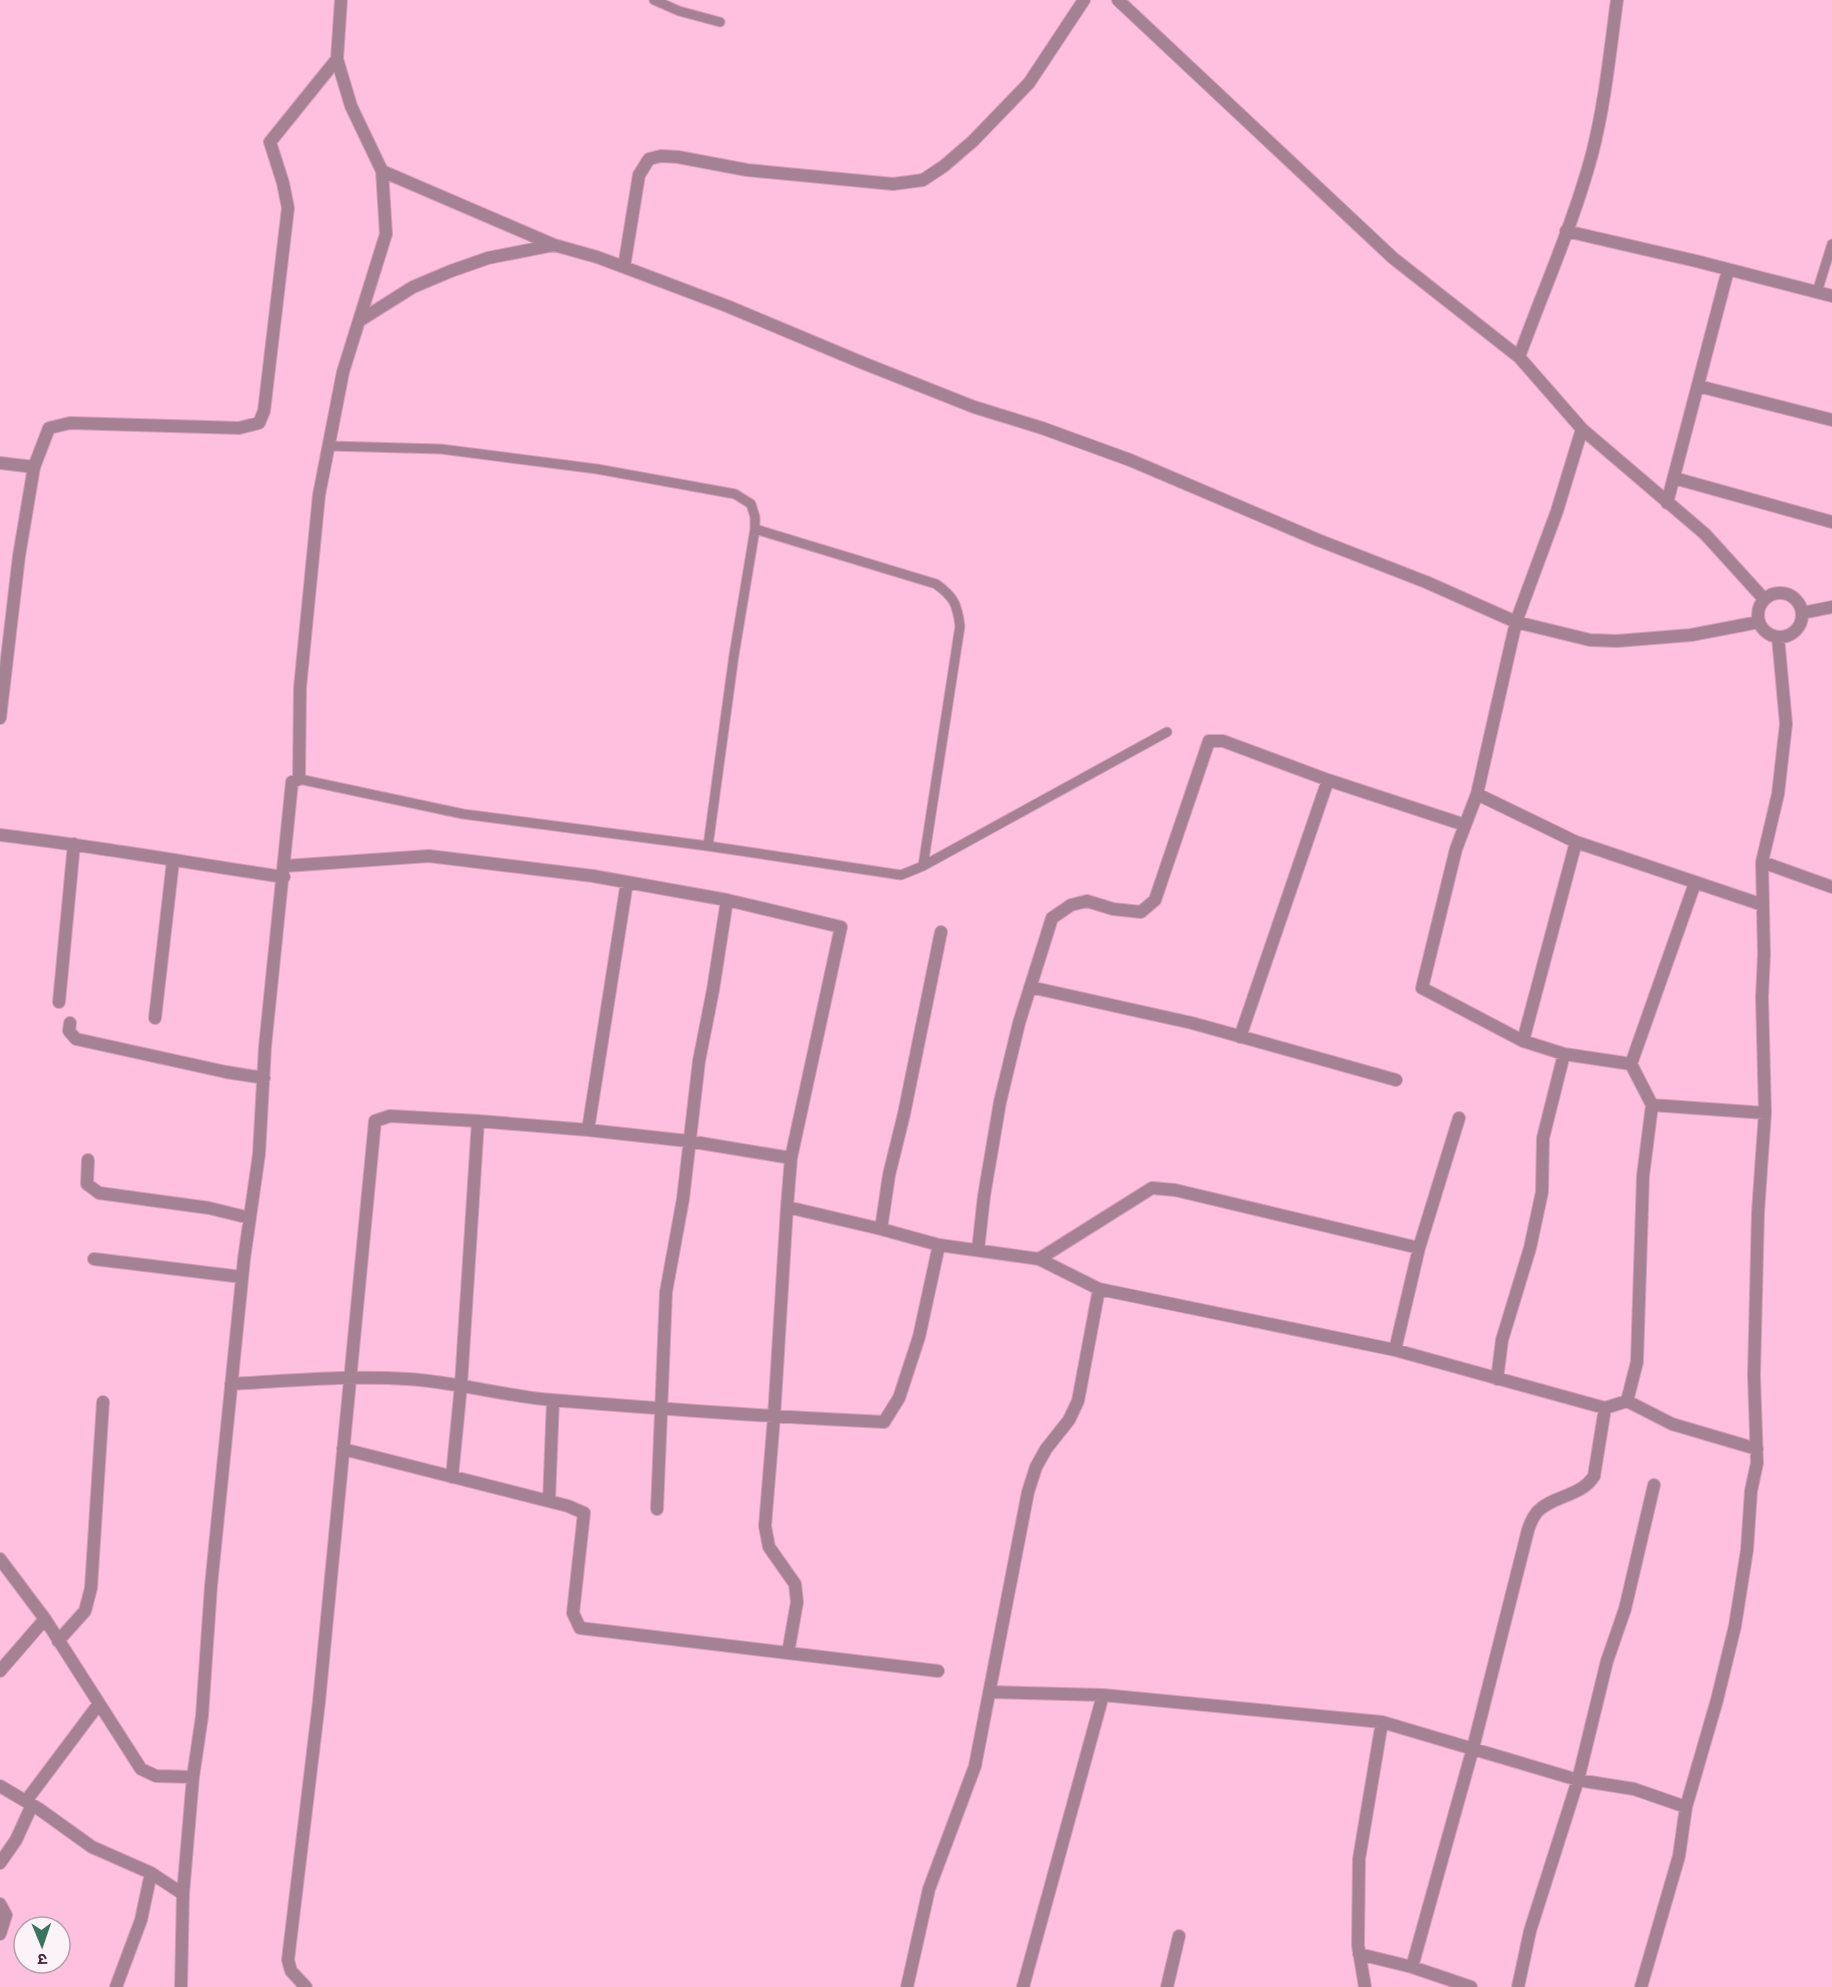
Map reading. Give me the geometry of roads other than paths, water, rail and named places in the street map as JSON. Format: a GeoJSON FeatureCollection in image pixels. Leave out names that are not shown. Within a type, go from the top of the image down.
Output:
{"type":"FeatureCollection","features":[{"type":"Feature","properties":{"kind":"street"},"geometry":{"type":"LineString","coordinates":[[181,1987],[183,1894],[193,1777],[201,1716],[231,1384],[259,1154],[265,1047],[292,782],[299,779],[300,688],[320,495],[343,372],[386,234],[382,171],[351,106],[337,59],[341,0]]}},
{"type":"Feature","properties":{"kind":"street"},"geometry":{"type":"LineString","coordinates":[[624,267],[639,176],[649,159],[661,156],[678,157],[747,170],[893,184],[923,180],[944,166],[973,141],[1029,83],[1083,0]]}},
{"type":"Feature","properties":{"kind":"street"},"geometry":{"type":"LineString","coordinates":[[1118,0],[1393,258],[1519,357],[1582,429],[1705,534],[1764,599]]}},
{"type":"Feature","properties":{"kind":"street"},"geometry":{"type":"LineString","coordinates":[[1519,357],[1592,153],[1617,0]]}},
{"type":"Feature","properties":{"kind":"street"},"geometry":{"type":"LineString","coordinates":[[0,718],[19,556],[34,467],[49,428],[70,423],[239,428],[259,423],[264,411],[288,208],[270,142],[337,59]]}},
{"type":"Feature","properties":{"kind":"street"},"geometry":{"type":"LineString","coordinates":[[382,171],[554,245],[597,256],[756,317],[974,407],[1042,428],[1130,460],[1318,540],[1426,582],[1516,622],[1590,640],[1617,641],[1691,635],[1759,622]]}},
{"type":"Feature","properties":{"kind":"street"},"geometry":{"type":"LineString","coordinates":[[1566,231],[1832,296]]}},
{"type":"Feature","properties":{"kind":"street"},"geometry":{"type":"LineString","coordinates":[[359,321],[412,287],[451,271],[488,258],[554,245]]}},
{"type":"Feature","properties":{"kind":"street"},"geometry":{"type":"LineString","coordinates":[[1667,503],[1728,270]]}},
{"type":"Feature","properties":{"kind":"street"},"geometry":{"type":"LineString","coordinates":[[1698,386],[1832,420]]}},
{"type":"Feature","properties":{"kind":"street"},"geometry":{"type":"LineString","coordinates":[[1582,429],[1557,511],[1516,622],[1477,794],[1456,849],[1422,988],[1523,1041],[1564,1054],[1631,1064]]}},
{"type":"Feature","properties":{"kind":"street"},"geometry":{"type":"LineString","coordinates":[[0,463],[34,467]]}},
{"type":"Feature","properties":{"kind":"street"},"geometry":{"type":"LineString","coordinates":[[1674,478],[1832,522]]}},
{"type":"Feature","properties":{"kind":"street"},"geometry":{"type":"LineString","coordinates":[[1777,593],[1784,593],[1797,600],[1802,613],[1801,622],[1796,630],[1778,637],[1766,633],[1759,622],[1758,610],[1764,599],[1777,593]]}},
{"type":"Feature","properties":{"kind":"street"},"geometry":{"type":"LineString","coordinates":[[1802,613],[1832,607]]}},
{"type":"Feature","properties":{"kind":"street"},"geometry":{"type":"LineString","coordinates":[[1641,1987],[1679,1856],[1686,1807],[1718,1700],[1735,1626],[1747,1550],[1751,1491],[1757,1449],[1754,1375],[1758,1212],[1765,1113],[1761,997],[1764,955],[1762,862],[1778,794],[1786,724],[1778,637]]}},
{"type":"Feature","properties":{"kind":"street"},"geometry":{"type":"LineString","coordinates":[[978,1250],[984,1196],[1000,1102],[1030,987],[1052,918],[1071,905],[1087,901],[1113,909],[1141,912],[1155,900],[1209,741],[1223,741],[1328,780],[1465,825]]}},
{"type":"Feature","properties":{"kind":"street"},"geometry":{"type":"LineString","coordinates":[[1240,1037],[1328,780]]}},
{"type":"Feature","properties":{"kind":"street"},"geometry":{"type":"LineString","coordinates":[[1477,794],[1576,842],[1763,905]]}},
{"type":"Feature","properties":{"kind":"street"},"geometry":{"type":"LineString","coordinates":[[0,836],[74,844],[172,861],[284,871],[429,856],[593,876],[727,900],[841,927],[791,1158],[787,1207],[765,1526],[769,1547],[795,1584],[797,1602],[788,1653]]}},
{"type":"Feature","properties":{"kind":"street"},"geometry":{"type":"LineString","coordinates":[[1523,1041],[1576,842]]}},
{"type":"Feature","properties":{"kind":"street"},"geometry":{"type":"LineString","coordinates":[[59,1002],[74,844]]}},
{"type":"Feature","properties":{"kind":"street"},"geometry":{"type":"LineString","coordinates":[[155,1018],[172,861]]}},
{"type":"Feature","properties":{"kind":"street"},"geometry":{"type":"LineString","coordinates":[[1762,862],[1832,887]]}},
{"type":"Feature","properties":{"kind":"street"},"geometry":{"type":"LineString","coordinates":[[588,1130],[627,882]]}},
{"type":"Feature","properties":{"kind":"street"},"geometry":{"type":"LineString","coordinates":[[1627,1401],[1637,1362],[1642,1176],[1652,1105],[1631,1064],[1695,883]]}},
{"type":"Feature","properties":{"kind":"street"},"geometry":{"type":"LineString","coordinates":[[657,1509],[666,1292],[683,1199],[699,1061],[727,900]]}},
{"type":"Feature","properties":{"kind":"street"},"geometry":{"type":"LineString","coordinates":[[881,1229],[889,1175],[904,1114],[941,932]]}},
{"type":"Feature","properties":{"kind":"street"},"geometry":{"type":"LineString","coordinates":[[1030,987],[1192,1023],[1396,1080]]}},
{"type":"Feature","properties":{"kind":"street"},"geometry":{"type":"LineString","coordinates":[[70,1023],[69,1031],[76,1039],[226,1072],[264,1078]]}},
{"type":"Feature","properties":{"kind":"street"},"geometry":{"type":"LineString","coordinates":[[1497,1379],[1502,1340],[1525,1267],[1542,1192],[1543,1138],[1564,1054]]}},
{"type":"Feature","properties":{"kind":"street"},"geometry":{"type":"LineString","coordinates":[[1652,1105],[1765,1113]]}},
{"type":"Feature","properties":{"kind":"street"},"geometry":{"type":"LineString","coordinates":[[306,1987],[291,1971],[288,1960],[320,1702],[375,1121],[390,1116],[588,1130],[688,1141],[791,1158]]}},
{"type":"Feature","properties":{"kind":"street"},"geometry":{"type":"LineString","coordinates":[[1395,1350],[1419,1248],[1459,1118]]}},
{"type":"Feature","properties":{"kind":"street"},"geometry":{"type":"LineString","coordinates":[[452,1477],[461,1384],[478,1121]]}},
{"type":"Feature","properties":{"kind":"street"},"geometry":{"type":"LineString","coordinates":[[88,1160],[87,1184],[99,1193],[209,1208],[250,1218]]}},
{"type":"Feature","properties":{"kind":"street"},"geometry":{"type":"LineString","coordinates":[[1039,1258],[1152,1188],[1175,1190],[1419,1248]]}},
{"type":"Feature","properties":{"kind":"street"},"geometry":{"type":"LineString","coordinates":[[787,1207],[939,1245],[1039,1258],[1099,1288],[1395,1350],[1605,1408],[1627,1401],[1672,1424],[1757,1449]]}},
{"type":"Feature","properties":{"kind":"street"},"geometry":{"type":"LineString","coordinates":[[231,1384],[350,1378],[408,1379],[461,1384],[554,1400],[774,1417],[884,1422],[899,1398],[919,1337],[939,1245]]}},
{"type":"Feature","properties":{"kind":"street"},"geometry":{"type":"LineString","coordinates":[[94,1260],[243,1277]]}},
{"type":"Feature","properties":{"kind":"street"},"geometry":{"type":"LineString","coordinates":[[907,1987],[929,1888],[975,1766],[1028,1492],[1036,1467],[1046,1449],[1069,1420],[1078,1401],[1099,1288]]}},
{"type":"Feature","properties":{"kind":"street"},"geometry":{"type":"LineString","coordinates":[[549,1501],[554,1400]]}},
{"type":"Feature","properties":{"kind":"street"},"geometry":{"type":"LineString","coordinates":[[58,1641],[85,1611],[91,1588],[103,1402]]}},
{"type":"Feature","properties":{"kind":"street"},"geometry":{"type":"LineString","coordinates":[[1412,1967],[1473,1748],[1528,1530],[1536,1513],[1545,1505],[1583,1488],[1594,1476],[1605,1408]]}},
{"type":"Feature","properties":{"kind":"street"},"geometry":{"type":"LineString","coordinates":[[343,1449],[568,1506],[584,1514],[573,1613],[579,1628],[938,1671]]}},
{"type":"Feature","properties":{"kind":"street"},"geometry":{"type":"LineString","coordinates":[[1518,1987],[1530,1931],[1578,1780],[1607,1661],[1625,1609],[1654,1485]]}},
{"type":"Feature","properties":{"kind":"street"},"geometry":{"type":"LineString","coordinates":[[0,1558],[45,1619],[141,1769],[156,1776],[193,1777]]}},
{"type":"Feature","properties":{"kind":"street"},"geometry":{"type":"LineString","coordinates":[[0,1671],[45,1619]]}},
{"type":"Feature","properties":{"kind":"street"},"geometry":{"type":"LineString","coordinates":[[990,1692],[1103,1695],[1382,1722],[1473,1748],[1498,1758],[1578,1780],[1634,1789],[1686,1807]]}},
{"type":"Feature","properties":{"kind":"street"},"geometry":{"type":"LineString","coordinates":[[1023,1987],[1103,1695]]}},
{"type":"Feature","properties":{"kind":"street"},"geometry":{"type":"LineString","coordinates":[[0,1863],[16,1840],[29,1803],[98,1705]]}},
{"type":"Feature","properties":{"kind":"street"},"geometry":{"type":"LineString","coordinates":[[1365,1987],[1359,1954],[1359,1859],[1382,1722]]}},
{"type":"Feature","properties":{"kind":"street"},"geometry":{"type":"LineString","coordinates":[[0,1786],[29,1803],[92,1847],[151,1873],[183,1894]]}},
{"type":"Feature","properties":{"kind":"street"},"geometry":{"type":"LineString","coordinates":[[116,1987],[141,1920],[151,1873]]}},
{"type":"Feature","properties":{"kind":"street"},"geometry":{"type":"LineString","coordinates":[[0,1904],[6,1915],[0,1934]]}},
{"type":"Feature","properties":{"kind":"street"},"geometry":{"type":"LineString","coordinates":[[1167,1987],[1179,1936]]}},
{"type":"Feature","properties":{"kind":"street"},"geometry":{"type":"LineString","coordinates":[[1359,1954],[1412,1967],[1471,1987]]}},
{"type":"Feature","properties":{"kind":"lane"},"geometry":{"type":"LineString","coordinates":[[654,0],[679,11],[720,22]]}},
{"type":"Feature","properties":{"kind":"lane"},"geometry":{"type":"LineString","coordinates":[[1817,292],[1832,244]]}},
{"type":"Feature","properties":{"kind":"lane"},"geometry":{"type":"LineString","coordinates":[[329,446],[441,449],[597,470],[735,494],[751,504],[755,517],[755,529],[734,654],[708,846]]}},
{"type":"Feature","properties":{"kind":"lane"},"geometry":{"type":"LineString","coordinates":[[755,529],[936,584],[950,593],[957,607],[960,626],[923,866]]}},
{"type":"Feature","properties":{"kind":"lane"},"geometry":{"type":"LineString","coordinates":[[299,779],[463,814],[708,846],[901,875],[923,866],[1167,732]]}}]}
